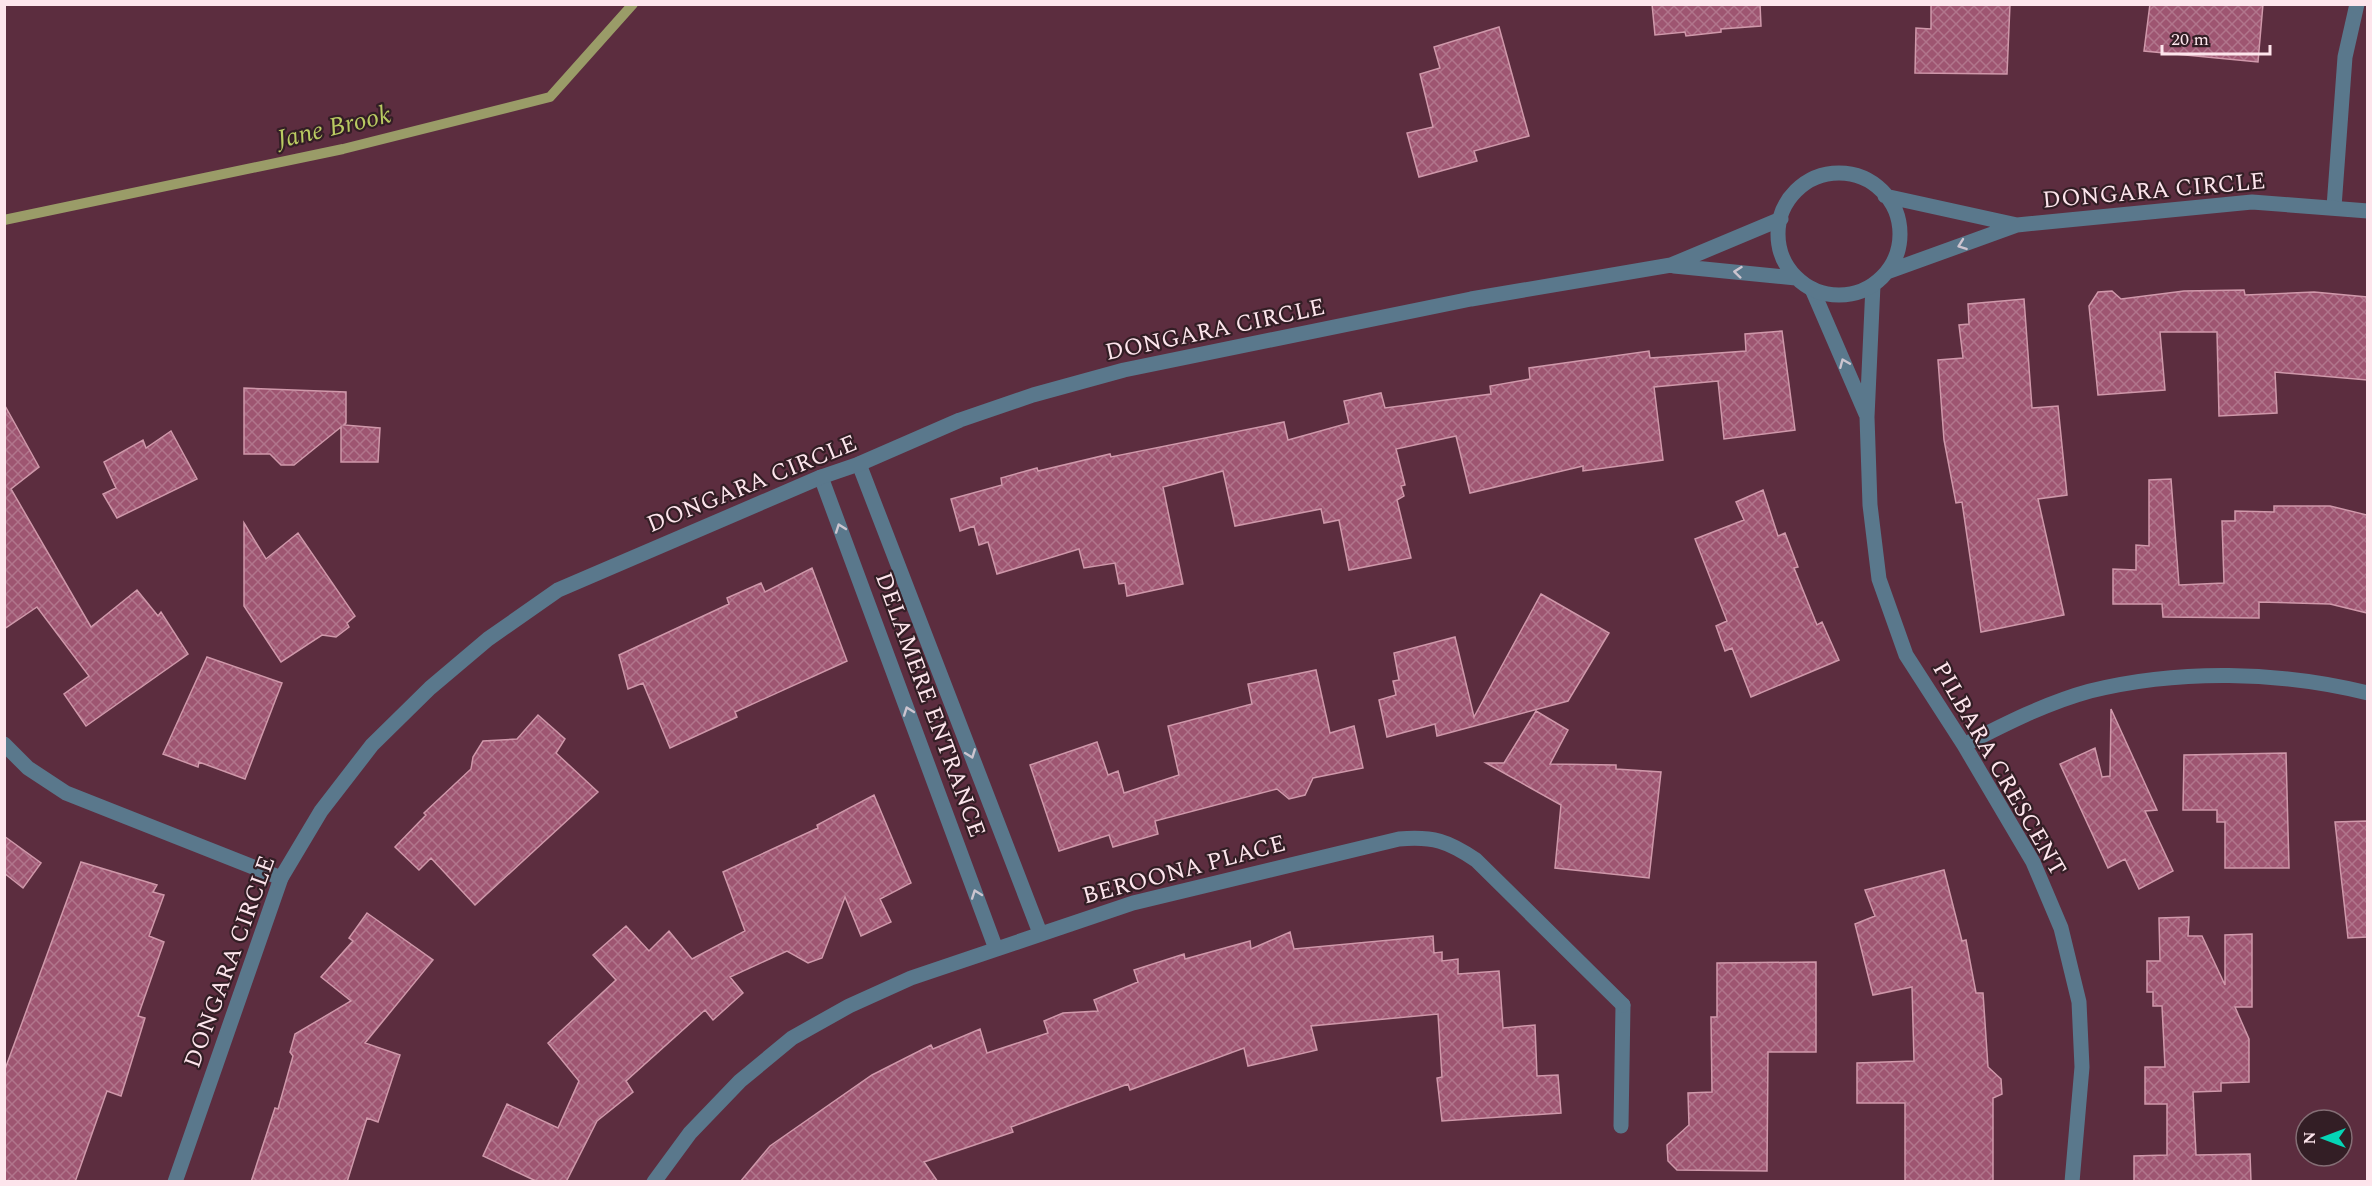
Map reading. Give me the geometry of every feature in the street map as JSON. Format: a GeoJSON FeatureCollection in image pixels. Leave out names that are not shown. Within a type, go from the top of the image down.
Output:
{"type":"FeatureCollection","features":[{"type":"Feature","properties":{"kind":"street"},"geometry":{"type":"LineString","coordinates":[[2334,207],[2345,57],[2357,4]]}},
{"type":"Feature","properties":{"kind":"street"},"geometry":{"type":"LineString","coordinates":[[1844,173],[1859,176],[1877,186],[1893,205],[1900,227],[1899,247],[1887,272],[1873,285],[1845,295],[1833,295],[1812,289],[1796,278],[1783,260],[1778,235],[1781,219],[1783,209],[1798,188],[1820,175],[1844,173]]}},
{"type":"Feature","properties":{"kind":"street","name":"DONGARA CIRCLE"},"geometry":{"type":"LineString","coordinates":[[1885,196],[2017,225]]}},
{"type":"Feature","properties":{"kind":"street","name":"DONGARA CIRCLE"},"geometry":{"type":"LineString","coordinates":[[1887,272],[2017,225],[2252,202],[2367,211]]}},
{"type":"Feature","properties":{"kind":"street","name":"DONGARA CIRCLE"},"geometry":{"type":"LineString","coordinates":[[175,1182],[281,878],[321,811],[372,745],[430,688],[488,639],[558,590],[960,420],[1034,395],[1124,370],[1471,299],[1671,265],[1781,219]]}},
{"type":"Feature","properties":{"kind":"street","name":"DONGARA CIRCLE"},"geometry":{"type":"LineString","coordinates":[[1671,265],[1796,278]]}},
{"type":"Feature","properties":{"kind":"street","name":"PILBARA CRESCENT"},"geometry":{"type":"LineString","coordinates":[[1873,285],[1867,417],[1870,505],[1879,579],[1906,655],[1964,745],[2033,862],[2061,928],[2079,1002],[2082,1067],[2072,1182]]}},
{"type":"Feature","properties":{"kind":"street","name":"PILBARA CRESCENT"},"geometry":{"type":"LineString","coordinates":[[1812,289],[1867,417]]}},
{"type":"Feature","properties":{"kind":"street","name":"DELAMERE ENTRANCE"},"geometry":{"type":"LineString","coordinates":[[859,464],[1040,933]]}},
{"type":"Feature","properties":{"kind":"street","name":"DELAMERE ENTRANCE"},"geometry":{"type":"LineString","coordinates":[[821,477],[996,948]]}},
{"type":"Feature","properties":{"kind":"street"},"geometry":{"type":"LineString","coordinates":[[1964,745],[2031,711],[2091,691],[2149,681],[2218,676],[2276,678],[2339,686],[2367,693]]}},
{"type":"Feature","properties":{"kind":"street"},"geometry":{"type":"LineString","coordinates":[[4,744],[28,768],[66,793],[281,878]]}},
{"type":"Feature","properties":{"kind":"street","name":"BEROONA PLACE"},"geometry":{"type":"LineString","coordinates":[[654,1182],[704,1118],[740,1081],[792,1038],[849,1006],[910,978],[1133,903],[1399,839],[1425,837],[1454,845],[1476,860],[1623,1005],[1621,1126]]}},
{"type":"Feature","properties":{"kind":"building"},"geometry":{"type":"Polygon","coordinates":[[[1652,4],[1760,4],[1761,26],[1721,29],[1721,32],[1686,36],[1685,32],[1655,35],[1652,4]]]}},
{"type":"Feature","properties":{"kind":"building"},"geometry":{"type":"Polygon","coordinates":[[[1931,4],[2010,4],[2007,74],[1915,73],[1916,28],[1931,29],[1931,4]]]}},
{"type":"Feature","properties":{"kind":"building"},"geometry":{"type":"Polygon","coordinates":[[[2150,4],[2263,4],[2258,62],[2144,51],[2150,4]]]}},
{"type":"Feature","properties":{"kind":"building"},"geometry":{"type":"Polygon","coordinates":[[[1499,27],[1529,136],[1474,151],[1477,161],[1419,177],[1407,133],[1433,127],[1420,74],[1440,68],[1434,47],[1499,27]]]}},
{"type":"Feature","properties":{"kind":"building"},"geometry":{"type":"Polygon","coordinates":[[[2244,290],[2245,295],[2314,292],[2367,297],[2367,380],[2275,372],[2277,413],[2219,416],[2217,332],[2160,332],[2165,390],[2098,395],[2089,306],[2098,292],[2112,291],[2121,299],[2184,291],[2244,290]]]}},
{"type":"Feature","properties":{"kind":"building"},"geometry":{"type":"Polygon","coordinates":[[[2024,299],[2032,408],[2058,406],[2067,495],[2038,499],[2064,615],[1981,632],[1962,502],[1956,503],[1944,440],[1938,360],[1963,358],[1959,325],[1969,324],[1968,304],[2024,299]]]}},
{"type":"Feature","properties":{"kind":"building"},"geometry":{"type":"Polygon","coordinates":[[[1782,331],[1795,430],[1724,439],[1718,381],[1654,387],[1663,460],[1583,471],[1583,466],[1470,493],[1456,436],[1396,449],[1405,485],[1401,486],[1404,496],[1397,500],[1411,558],[1349,570],[1339,520],[1324,523],[1321,509],[1235,526],[1223,471],[1163,487],[1183,584],[1127,596],[1125,583],[1119,584],[1115,563],[1084,568],[1079,549],[997,574],[988,542],[979,545],[974,526],[960,531],[951,499],[1002,485],[1001,478],[1037,468],[1038,471],[1110,454],[1111,457],[1284,422],[1288,440],[1349,423],[1344,401],[1381,393],[1385,408],[1491,394],[1490,386],[1530,379],[1529,368],[1649,351],[1650,358],[1746,351],[1745,334],[1782,331]]]}},
{"type":"Feature","properties":{"kind":"building"},"geometry":{"type":"Polygon","coordinates":[[[244,388],[346,392],[346,423],[344,425],[380,428],[378,462],[341,462],[341,427],[294,465],[281,465],[270,454],[244,454],[244,388]]]}},
{"type":"Feature","properties":{"kind":"building"},"geometry":{"type":"Polygon","coordinates":[[[4,404],[39,467],[11,489],[91,627],[137,590],[158,616],[161,612],[188,654],[86,726],[64,694],[89,676],[37,607],[4,629],[4,404]]]}},
{"type":"Feature","properties":{"kind":"building"},"geometry":{"type":"Polygon","coordinates":[[[171,431],[197,479],[117,518],[103,494],[116,488],[104,462],[143,440],[146,448],[171,431]]]}},
{"type":"Feature","properties":{"kind":"building"},"geometry":{"type":"Polygon","coordinates":[[[2171,479],[2179,585],[2224,583],[2222,521],[2235,521],[2235,511],[2274,512],[2274,506],[2330,506],[2367,515],[2367,613],[2330,604],[2259,602],[2259,618],[2163,617],[2162,604],[2113,604],[2113,569],[2136,570],[2136,545],[2149,546],[2149,480],[2171,479]]]}},
{"type":"Feature","properties":{"kind":"building"},"geometry":{"type":"Polygon","coordinates":[[[1763,490],[1778,536],[1785,533],[1798,567],[1794,568],[1817,625],[1822,622],[1839,660],[1751,697],[1732,648],[1725,651],[1716,626],[1727,621],[1695,539],[1744,520],[1736,502],[1763,490]]]}},
{"type":"Feature","properties":{"kind":"building"},"geometry":{"type":"Polygon","coordinates":[[[244,523],[266,559],[298,533],[355,616],[347,623],[349,627],[336,637],[322,635],[281,662],[244,606],[244,523]]]}},
{"type":"Feature","properties":{"kind":"building"},"geometry":{"type":"Polygon","coordinates":[[[812,568],[847,661],[735,712],[737,717],[670,748],[643,683],[628,689],[619,655],[729,604],[727,598],[761,583],[765,592],[812,568]]]}},
{"type":"Feature","properties":{"kind":"building"},"geometry":{"type":"Polygon","coordinates":[[[1541,594],[1609,633],[1568,701],[1437,736],[1435,724],[1387,737],[1379,700],[1396,695],[1393,681],[1399,680],[1394,653],[1455,637],[1474,717],[1541,594]]]}},
{"type":"Feature","properties":{"kind":"building"},"geometry":{"type":"Polygon","coordinates":[[[207,657],[282,683],[245,779],[199,762],[198,767],[163,754],[207,657]]]}},
{"type":"Feature","properties":{"kind":"building"},"geometry":{"type":"Polygon","coordinates":[[[1316,670],[1330,733],[1354,726],[1363,768],[1313,778],[1305,795],[1289,799],[1277,789],[1155,821],[1158,834],[1113,847],[1109,835],[1059,851],[1030,765],[1097,742],[1108,775],[1118,771],[1124,793],[1179,775],[1168,726],[1252,704],[1248,684],[1316,670]]]}},
{"type":"Feature","properties":{"kind":"building"},"geometry":{"type":"Polygon","coordinates":[[[2111,709],[2157,810],[2145,811],[2173,871],[2139,889],[2125,859],[2108,868],[2060,764],[2095,748],[2102,777],[2110,776],[2111,709]]]}},
{"type":"Feature","properties":{"kind":"building"},"geometry":{"type":"Polygon","coordinates":[[[1536,711],[1568,730],[1550,764],[1616,765],[1616,769],[1661,772],[1649,878],[1555,868],[1561,805],[1486,763],[1504,763],[1536,711]]]}},
{"type":"Feature","properties":{"kind":"building"},"geometry":{"type":"Polygon","coordinates":[[[538,715],[565,739],[556,753],[598,792],[475,905],[431,858],[419,870],[395,847],[426,815],[424,813],[471,769],[473,757],[483,741],[517,739],[538,715]]]}},
{"type":"Feature","properties":{"kind":"building"},"geometry":{"type":"Polygon","coordinates":[[[2286,753],[2289,868],[2225,868],[2225,822],[2217,822],[2217,810],[2183,810],[2184,755],[2286,753]]]}},
{"type":"Feature","properties":{"kind":"building"},"geometry":{"type":"Polygon","coordinates":[[[874,795],[911,883],[880,899],[891,922],[861,936],[845,897],[822,958],[808,963],[787,951],[730,977],[743,993],[713,1020],[705,1010],[626,1081],[633,1092],[597,1121],[566,1182],[538,1182],[483,1156],[507,1104],[558,1128],[579,1081],[548,1043],[616,980],[593,955],[626,926],[649,951],[669,931],[692,959],[745,931],[723,872],[818,828],[817,825],[874,795]]]}},
{"type":"Feature","properties":{"kind":"building"},"geometry":{"type":"Polygon","coordinates":[[[2367,821],[2367,937],[2348,938],[2335,822],[2367,821]]]}},
{"type":"Feature","properties":{"kind":"building"},"geometry":{"type":"Polygon","coordinates":[[[4,836],[41,863],[23,888],[4,873],[4,836]]]}},
{"type":"Feature","properties":{"kind":"building"},"geometry":{"type":"Polygon","coordinates":[[[81,862],[157,885],[153,892],[164,895],[149,936],[164,942],[138,1016],[145,1018],[121,1096],[107,1091],[75,1182],[4,1182],[4,1072],[81,862]]]}},
{"type":"Feature","properties":{"kind":"building"},"geometry":{"type":"Polygon","coordinates":[[[1944,870],[1962,941],[1966,940],[1976,993],[1983,993],[1988,1067],[2001,1079],[2002,1094],[1993,1098],[1993,1182],[1905,1182],[1905,1103],[1857,1103],[1857,1063],[1914,1061],[1912,987],[1873,995],[1855,924],[1875,916],[1865,890],[1944,870]]]}},
{"type":"Feature","properties":{"kind":"building"},"geometry":{"type":"Polygon","coordinates":[[[367,913],[433,960],[365,1043],[400,1055],[378,1122],[367,1118],[347,1182],[251,1182],[275,1108],[278,1109],[293,1056],[290,1052],[295,1034],[351,1001],[321,977],[353,941],[349,938],[367,913]]]}},
{"type":"Feature","properties":{"kind":"building"},"geometry":{"type":"Polygon","coordinates":[[[2189,917],[2188,936],[2202,936],[2225,985],[2225,935],[2252,934],[2252,1007],[2235,1007],[2249,1039],[2249,1082],[2221,1083],[2221,1091],[2193,1092],[2196,1155],[2250,1154],[2251,1182],[2134,1182],[2134,1156],[2167,1155],[2167,1104],[2145,1104],[2145,1067],[2165,1067],[2162,1006],[2153,1006],[2153,992],[2147,992],[2147,961],[2160,961],[2159,918],[2189,917]]]}},
{"type":"Feature","properties":{"kind":"building"},"geometry":{"type":"Polygon","coordinates":[[[1290,932],[1294,949],[1433,936],[1434,953],[1442,952],[1442,961],[1458,959],[1458,974],[1499,971],[1503,1028],[1535,1025],[1537,1076],[1558,1075],[1561,1113],[1442,1121],[1437,1078],[1442,1077],[1438,1014],[1311,1026],[1317,1050],[1248,1066],[1244,1048],[1130,1090],[1128,1084],[1011,1127],[1013,1132],[924,1162],[938,1182],[740,1182],[770,1146],[872,1075],[931,1045],[933,1049],[980,1029],[987,1053],[1048,1033],[1044,1021],[1063,1013],[1098,1011],[1094,1000],[1138,982],[1134,970],[1184,954],[1185,959],[1250,941],[1251,949],[1290,932]]]}},
{"type":"Feature","properties":{"kind":"building"},"geometry":{"type":"Polygon","coordinates":[[[1816,962],[1816,1052],[1768,1052],[1767,1171],[1677,1170],[1668,1161],[1667,1145],[1689,1125],[1688,1093],[1712,1092],[1711,1017],[1717,1017],[1717,963],[1816,962]]]}},
{"type":"Feature","properties":{"kind":"waterway","name":"Jane Brook"},"geometry":{"type":"LineString","coordinates":[[4,220],[343,149],[550,97],[633,4]]}}]}
